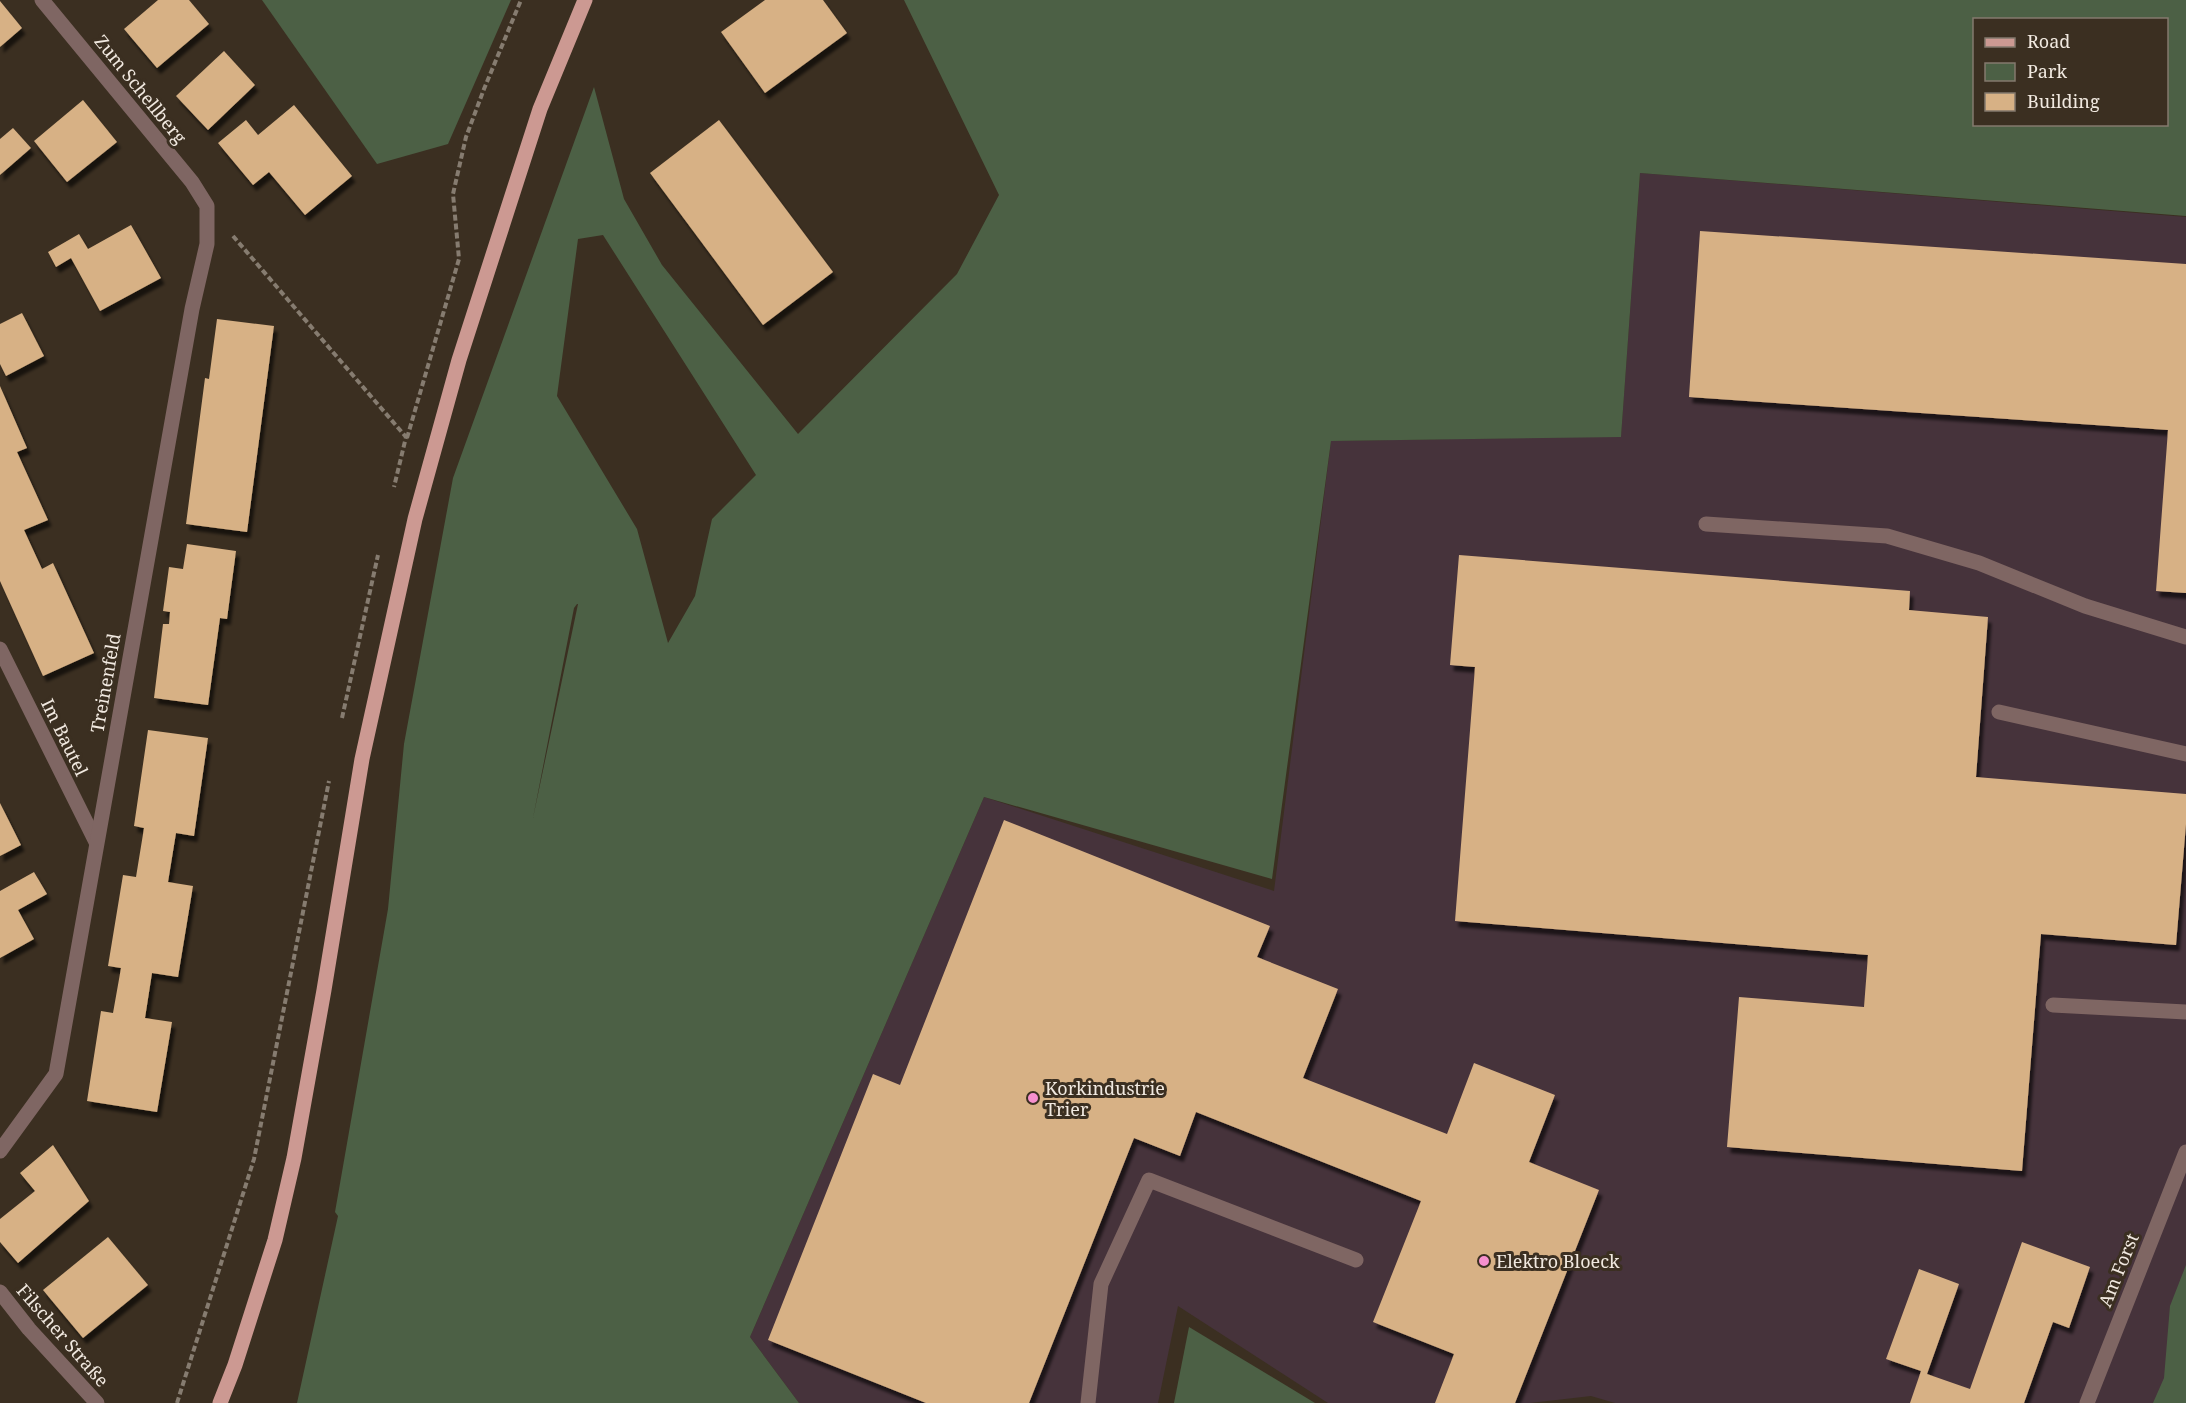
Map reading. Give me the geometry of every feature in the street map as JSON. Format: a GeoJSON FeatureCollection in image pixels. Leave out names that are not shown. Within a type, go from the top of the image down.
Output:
{"type":"FeatureCollection","features":[{"type":"Feature","properties":{"kind":"main road"},"geometry":{"type":"LineString","coordinates":[[220,1403],[235,1365],[275,1240],[294,1158],[362,759],[415,519],[459,360],[540,109],[585,0]]}},
{"type":"Feature","properties":{"kind":"street","name":"Zum Schellberg"},"geometry":{"type":"LineString","coordinates":[[42,0],[192,182],[207,206]]}},
{"type":"Feature","properties":{"kind":"street","name":"Treinenfeld"},"geometry":{"type":"LineString","coordinates":[[0,1151],[56,1074],[192,309],[207,244],[207,206]]}},
{"type":"Feature","properties":{"kind":"street"},"geometry":{"type":"LineString","coordinates":[[1706,524],[1887,536],[1979,563],[2085,606],[2186,637]]}},
{"type":"Feature","properties":{"kind":"street","name":"Im Bautel"},"geometry":{"type":"LineString","coordinates":[[0,649],[96,842]]}},
{"type":"Feature","properties":{"kind":"street"},"geometry":{"type":"LineString","coordinates":[[1999,712],[2186,754]]}},
{"type":"Feature","properties":{"kind":"street"},"geometry":{"type":"LineString","coordinates":[[2053,1005],[2186,1012]]}},
{"type":"Feature","properties":{"kind":"street","name":"Am Forst"},"geometry":{"type":"LineString","coordinates":[[2087,1403],[2186,1152]]}},
{"type":"Feature","properties":{"kind":"street"},"geometry":{"type":"LineString","coordinates":[[1088,1403],[1101,1284],[1149,1180],[1356,1260]]}},
{"type":"Feature","properties":{"kind":"street","name":"Filscher Straße"},"geometry":{"type":"LineString","coordinates":[[0,1292],[29,1329],[97,1403]]}},
{"type":"Feature","properties":{"kind":"path"},"geometry":{"type":"LineString","coordinates":[[459,259],[453,194],[459,166],[466,137],[480,99],[521,0]]}},
{"type":"Feature","properties":{"kind":"path"},"geometry":{"type":"LineString","coordinates":[[207,206],[406,438],[393,493]]}},
{"type":"Feature","properties":{"kind":"path"},"geometry":{"type":"LineString","coordinates":[[342,719],[380,548]]}},
{"type":"Feature","properties":{"kind":"path"},"geometry":{"type":"LineString","coordinates":[[177,1403],[254,1159],[330,777]]}},
{"type":"Feature","properties":{"kind":"shaded area"},"geometry":{"type":"Polygon","coordinates":[[[1640,173],[2186,217],[2186,1403],[1615,1403],[1591,1396],[1530,1403],[1328,1403],[1178,1306],[1158,1403],[799,1403],[750,1337],[984,797],[1274,891],[1331,441],[1621,436],[1640,173]]]}},
{"type":"Feature","properties":{"kind":"green space"},"geometry":{"type":"Polygon","coordinates":[[[262,0],[511,0],[448,144],[377,164],[262,0]]]}},
{"type":"Feature","properties":{"kind":"green space"},"geometry":{"type":"Polygon","coordinates":[[[904,0],[2186,0],[2186,216],[1640,173],[1621,437],[1331,441],[1272,879],[984,797],[750,1337],[799,1403],[297,1403],[338,1216],[335,1212],[388,909],[404,744],[453,478],[594,87],[624,199],[662,265],[798,434],[957,274],[999,195],[904,0]],[[603,235],[578,239],[557,396],[637,529],[668,643],[695,596],[712,519],[756,475],[603,235]],[[578,604],[574,608],[533,818],[578,604]]]}},
{"type":"Feature","properties":{"kind":"green space"},"geometry":{"type":"Polygon","coordinates":[[[2186,1265],[2186,1403],[2153,1403],[2164,1378],[2170,1306],[2186,1265]]]}},
{"type":"Feature","properties":{"kind":"green space"},"geometry":{"type":"Polygon","coordinates":[[[1189,1327],[1315,1403],[1174,1403],[1189,1327]]]}},
{"type":"Feature","properties":{"kind":"building"},"geometry":{"type":"Polygon","coordinates":[[[158,0],[189,0],[209,24],[157,68],[124,29],[158,0]]]}},
{"type":"Feature","properties":{"kind":"building"},"geometry":{"type":"Polygon","coordinates":[[[765,0],[823,0],[847,33],[765,93],[721,32],[765,0]]]}},
{"type":"Feature","properties":{"kind":"building"},"geometry":{"type":"Polygon","coordinates":[[[0,1],[22,28],[0,47],[0,1]]]}},
{"type":"Feature","properties":{"kind":"building"},"geometry":{"type":"Polygon","coordinates":[[[224,51],[255,85],[208,130],[176,96],[224,51]]]}},
{"type":"Feature","properties":{"kind":"building"},"geometry":{"type":"Polygon","coordinates":[[[83,100],[117,142],[67,182],[34,141],[83,100]]]}},
{"type":"Feature","properties":{"kind":"building"},"geometry":{"type":"Polygon","coordinates":[[[294,105],[352,176],[305,215],[269,172],[253,185],[218,143],[246,120],[258,135],[294,105]]]}},
{"type":"Feature","properties":{"kind":"building"},"geometry":{"type":"Polygon","coordinates":[[[719,120],[833,272],[763,325],[650,173],[719,120]]]}},
{"type":"Feature","properties":{"kind":"building"},"geometry":{"type":"Polygon","coordinates":[[[13,128],[31,148],[0,175],[0,139],[13,128]]]}},
{"type":"Feature","properties":{"kind":"building"},"geometry":{"type":"Polygon","coordinates":[[[131,225],[161,278],[100,311],[71,258],[56,267],[48,252],[79,234],[88,249],[131,225]]]}},
{"type":"Feature","properties":{"kind":"building"},"geometry":{"type":"Polygon","coordinates":[[[1700,231],[2186,264],[2186,593],[2156,591],[2168,430],[1689,397],[1700,231]]]}},
{"type":"Feature","properties":{"kind":"building"},"geometry":{"type":"Polygon","coordinates":[[[22,313],[44,356],[6,376],[0,364],[0,324],[22,313]]]}},
{"type":"Feature","properties":{"kind":"building"},"geometry":{"type":"Polygon","coordinates":[[[217,319],[274,326],[247,532],[186,524],[205,378],[209,379],[217,319]]]}},
{"type":"Feature","properties":{"kind":"building"},"geometry":{"type":"Polygon","coordinates":[[[0,386],[27,448],[17,452],[48,520],[24,530],[42,569],[53,563],[94,653],[43,676],[0,581],[0,386]]]}},
{"type":"Feature","properties":{"kind":"building"},"geometry":{"type":"Polygon","coordinates":[[[187,544],[236,551],[227,619],[220,618],[208,705],[154,698],[163,624],[169,624],[170,612],[163,611],[169,567],[183,569],[187,544]]]}},
{"type":"Feature","properties":{"kind":"building"},"geometry":{"type":"Polygon","coordinates":[[[1459,555],[1910,591],[1909,610],[1988,617],[1976,777],[2186,794],[2186,824],[2176,945],[2041,934],[2022,1171],[1727,1147],[1739,997],[1864,1007],[1868,955],[1455,921],[1475,667],[1450,665],[1459,555]]]}},
{"type":"Feature","properties":{"kind":"building"},"geometry":{"type":"Polygon","coordinates":[[[148,730],[208,738],[194,836],[176,833],[168,882],[193,886],[178,977],[152,973],[145,1018],[172,1022],[157,1112],[87,1101],[101,1011],[113,1013],[121,968],[108,966],[123,875],[136,877],[144,828],[134,826],[148,730]]]}},
{"type":"Feature","properties":{"kind":"building"},"geometry":{"type":"Polygon","coordinates":[[[0,803],[21,845],[0,856],[0,803]]]}},
{"type":"Feature","properties":{"kind":"building","name":"Korkindustrie Trier"},"geometry":{"type":"Polygon","coordinates":[[[1004,820],[1270,926],[1257,957],[1338,989],[1303,1078],[1447,1134],[1474,1063],[1555,1095],[1529,1162],[1599,1190],[1515,1403],[1435,1403],[1454,1354],[1373,1322],[1421,1201],[1196,1112],[1180,1156],[1134,1138],[1029,1403],[926,1403],[768,1340],[873,1074],[900,1085],[1004,820]]]}},
{"type":"Feature","properties":{"kind":"building"},"geometry":{"type":"Polygon","coordinates":[[[34,872],[47,894],[18,910],[34,939],[0,958],[0,891],[34,872]]]}},
{"type":"Feature","properties":{"kind":"building"},"geometry":{"type":"Polygon","coordinates":[[[53,1145],[89,1201],[18,1263],[0,1242],[0,1219],[35,1191],[20,1173],[53,1145]]]}},
{"type":"Feature","properties":{"kind":"building"},"geometry":{"type":"Polygon","coordinates":[[[108,1237],[148,1285],[83,1338],[43,1290],[108,1237]]]}},
{"type":"Feature","properties":{"kind":"building"},"geometry":{"type":"Polygon","coordinates":[[[2022,1242],[2090,1267],[2069,1328],[2053,1322],[2024,1403],[1910,1403],[1921,1371],[1886,1359],[1919,1269],[1959,1284],[1927,1374],[1970,1389],[2022,1242]]]}},
{"type":"Feature","properties":{"kind":"place","name":"Korkindustrie Trier"},"geometry":{"type":"Point","coordinates":[1033,1098]}},
{"type":"Feature","properties":{"kind":"place","name":"Elektro Bloeck"},"geometry":{"type":"Point","coordinates":[1484,1261]}}]}
